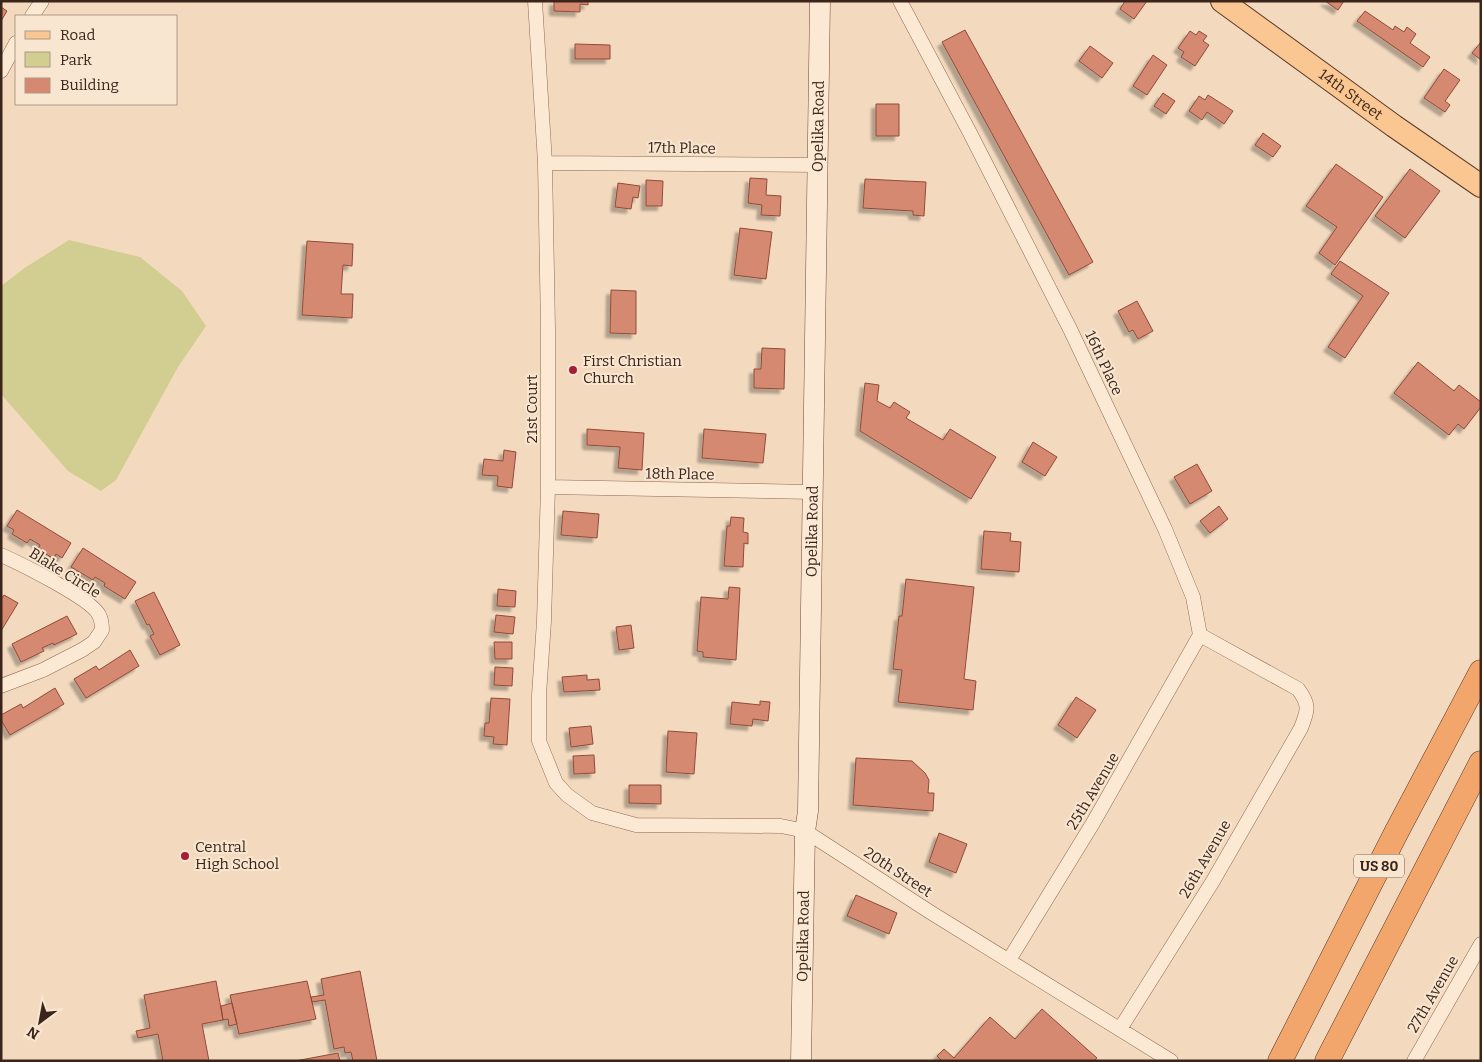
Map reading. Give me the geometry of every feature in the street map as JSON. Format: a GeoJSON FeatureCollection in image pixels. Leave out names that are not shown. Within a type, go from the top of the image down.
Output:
{"type":"FeatureCollection","features":[{"type":"Feature","properties":{"kind":"highway","name":"US 80"},"geometry":{"type":"LineString","coordinates":[[1280,1061],[1397,831],[1481,672]]}},
{"type":"Feature","properties":{"kind":"highway","name":"US 80"},"geometry":{"type":"LineString","coordinates":[[1327,1061],[1481,763]]}},
{"type":"Feature","properties":{"kind":"main road","name":"Opelika Road"},"geometry":{"type":"LineString","coordinates":[[801,1061],[805,831],[808,820],[820,1]]}},
{"type":"Feature","properties":{"kind":"main road","name":"14th Street"},"geometry":{"type":"LineString","coordinates":[[1222,1],[1394,126],[1481,186]]}},
{"type":"Feature","properties":{"kind":"street"},"geometry":{"type":"LineString","coordinates":[[33,15],[42,1]]}},
{"type":"Feature","properties":{"kind":"street","name":"21st Court"},"geometry":{"type":"LineString","coordinates":[[536,1],[545,163],[548,329],[548,487],[544,621],[538,696],[539,741],[556,783],[578,804]]}},
{"type":"Feature","properties":{"kind":"street","name":"16th Place"},"geometry":{"type":"LineString","coordinates":[[900,1],[1070,329],[1164,529],[1193,596],[1200,635]]}},
{"type":"Feature","properties":{"kind":"street"},"geometry":{"type":"LineString","coordinates":[[1,71],[15,45]]}},
{"type":"Feature","properties":{"kind":"street","name":"17th Place"},"geometry":{"type":"LineString","coordinates":[[545,163],[818,165]]}},
{"type":"Feature","properties":{"kind":"street","name":"18th Place"},"geometry":{"type":"LineString","coordinates":[[548,487],[812,492]]}},
{"type":"Feature","properties":{"kind":"street","name":"Blake Circle"},"geometry":{"type":"LineString","coordinates":[[1,555],[23,565],[87,603],[99,614],[102,630],[94,642],[82,650],[43,670],[1,686]]}},
{"type":"Feature","properties":{"kind":"street","name":"26th Avenue"},"geometry":{"type":"LineString","coordinates":[[1120,1029],[1213,881],[1301,728],[1306,714],[1306,700],[1298,689],[1200,635]]}},
{"type":"Feature","properties":{"kind":"street","name":"25th Avenue"},"geometry":{"type":"LineString","coordinates":[[1009,960],[1093,823],[1168,695],[1200,635]]}},
{"type":"Feature","properties":{"kind":"street","name":"20th Street"},"geometry":{"type":"LineString","coordinates":[[578,804],[592,813],[636,825],[781,826],[805,831],[1171,1061]]}},
{"type":"Feature","properties":{"kind":"street","name":"27th Avenue"},"geometry":{"type":"LineString","coordinates":[[1414,1061],[1481,944]]}},
{"type":"Feature","properties":{"kind":"green space"},"geometry":{"type":"Polygon","coordinates":[[[69,240],[140,257],[182,291],[206,326],[178,367],[116,480],[101,491],[68,471],[1,394],[1,286],[26,267],[69,240]]]}},
{"type":"Feature","properties":{"kind":"building"},"geometry":{"type":"Polygon","coordinates":[[[554,1],[588,1],[588,5],[580,4],[580,12],[554,11],[554,1]]]}},
{"type":"Feature","properties":{"kind":"building"},"geometry":{"type":"Polygon","coordinates":[[[1125,1],[1147,1],[1134,19],[1120,9],[1125,1]]]}},
{"type":"Feature","properties":{"kind":"building"},"geometry":{"type":"Polygon","coordinates":[[[1325,1],[1344,1],[1338,10],[1325,1]]]}},
{"type":"Feature","properties":{"kind":"building"},"geometry":{"type":"Polygon","coordinates":[[[1,7],[7,11],[1,21],[1,7]]]}},
{"type":"Feature","properties":{"kind":"building"},"geometry":{"type":"Polygon","coordinates":[[[1365,11],[1393,30],[1395,26],[1404,32],[1407,27],[1416,34],[1410,43],[1430,57],[1423,67],[1357,21],[1365,11]]]}},
{"type":"Feature","properties":{"kind":"building"},"geometry":{"type":"Polygon","coordinates":[[[965,30],[1093,262],[1069,275],[942,42],[965,30]]]}},
{"type":"Feature","properties":{"kind":"building"},"geometry":{"type":"Polygon","coordinates":[[[1190,31],[1196,35],[1199,31],[1207,36],[1203,41],[1209,45],[1195,66],[1181,57],[1184,52],[1178,48],[1190,31]]]}},
{"type":"Feature","properties":{"kind":"building"},"geometry":{"type":"Polygon","coordinates":[[[1481,42],[1481,60],[1472,53],[1481,42]]]}},
{"type":"Feature","properties":{"kind":"building"},"geometry":{"type":"Polygon","coordinates":[[[575,44],[610,45],[610,59],[575,59],[575,44]]]}},
{"type":"Feature","properties":{"kind":"building"},"geometry":{"type":"Polygon","coordinates":[[[1090,46],[1113,63],[1102,78],[1079,61],[1090,46]]]}},
{"type":"Feature","properties":{"kind":"building"},"geometry":{"type":"Polygon","coordinates":[[[1153,55],[1167,65],[1147,95],[1133,86],[1153,55]]]}},
{"type":"Feature","properties":{"kind":"building"},"geometry":{"type":"Polygon","coordinates":[[[1444,69],[1460,80],[1445,101],[1450,105],[1445,112],[1424,98],[1444,69]]]}},
{"type":"Feature","properties":{"kind":"building"},"geometry":{"type":"Polygon","coordinates":[[[1163,93],[1175,101],[1166,114],[1154,106],[1163,93]]]}},
{"type":"Feature","properties":{"kind":"building"},"geometry":{"type":"Polygon","coordinates":[[[1208,95],[1233,111],[1224,124],[1207,112],[1202,120],[1189,111],[1199,96],[1205,100],[1208,95]]]}},
{"type":"Feature","properties":{"kind":"building"},"geometry":{"type":"Polygon","coordinates":[[[876,104],[899,104],[899,136],[876,136],[876,104]]]}},
{"type":"Feature","properties":{"kind":"building"},"geometry":{"type":"Polygon","coordinates":[[[1263,133],[1281,146],[1273,157],[1255,145],[1263,133]]]}},
{"type":"Feature","properties":{"kind":"building"},"geometry":{"type":"Polygon","coordinates":[[[1336,164],[1383,197],[1335,265],[1319,253],[1337,227],[1306,206],[1336,164]]]}},
{"type":"Feature","properties":{"kind":"building"},"geometry":{"type":"Polygon","coordinates":[[[1410,169],[1440,191],[1405,238],[1375,216],[1410,169]]]}},
{"type":"Feature","properties":{"kind":"building"},"geometry":{"type":"Polygon","coordinates":[[[750,178],[767,179],[766,195],[781,196],[780,216],[761,215],[762,205],[748,203],[750,178]]]}},
{"type":"Feature","properties":{"kind":"building"},"geometry":{"type":"Polygon","coordinates":[[[865,179],[926,182],[924,216],[913,215],[913,211],[863,208],[865,179]]]}},
{"type":"Feature","properties":{"kind":"building"},"geometry":{"type":"Polygon","coordinates":[[[646,180],[663,181],[662,206],[646,206],[646,180]]]}},
{"type":"Feature","properties":{"kind":"building"},"geometry":{"type":"Polygon","coordinates":[[[618,183],[640,186],[638,198],[633,197],[631,209],[615,207],[618,183]]]}},
{"type":"Feature","properties":{"kind":"building"},"geometry":{"type":"Polygon","coordinates":[[[740,228],[772,232],[766,279],[734,275],[740,228]]]}},
{"type":"Feature","properties":{"kind":"building"},"geometry":{"type":"Polygon","coordinates":[[[307,241],[353,244],[352,266],[343,265],[341,294],[353,294],[352,318],[302,315],[307,241]]]}},
{"type":"Feature","properties":{"kind":"building"},"geometry":{"type":"Polygon","coordinates":[[[1340,261],[1389,293],[1345,358],[1328,347],[1363,296],[1331,274],[1340,261]]]}},
{"type":"Feature","properties":{"kind":"building"},"geometry":{"type":"Polygon","coordinates":[[[611,290],[636,291],[636,334],[610,333],[611,290]]]}},
{"type":"Feature","properties":{"kind":"building"},"geometry":{"type":"Polygon","coordinates":[[[1137,301],[1153,331],[1138,339],[1133,330],[1129,332],[1118,311],[1137,301]]]}},
{"type":"Feature","properties":{"kind":"building"},"geometry":{"type":"Polygon","coordinates":[[[762,348],[785,349],[784,389],[754,388],[754,369],[761,369],[762,348]]]}},
{"type":"Feature","properties":{"kind":"building"},"geometry":{"type":"Polygon","coordinates":[[[1418,362],[1454,391],[1459,385],[1481,402],[1481,407],[1464,429],[1458,424],[1449,435],[1394,393],[1418,362]]]}},
{"type":"Feature","properties":{"kind":"building"},"geometry":{"type":"Polygon","coordinates":[[[865,383],[879,385],[877,401],[890,408],[894,402],[910,412],[906,418],[943,440],[950,429],[996,457],[971,499],[860,431],[865,383]]]}},
{"type":"Feature","properties":{"kind":"building"},"geometry":{"type":"Polygon","coordinates":[[[587,429],[644,433],[642,470],[618,468],[620,447],[587,445],[587,429]]]}},
{"type":"Feature","properties":{"kind":"building"},"geometry":{"type":"Polygon","coordinates":[[[704,429],[766,434],[763,463],[702,458],[704,429]]]}},
{"type":"Feature","properties":{"kind":"building"},"geometry":{"type":"Polygon","coordinates":[[[1033,442],[1057,457],[1045,476],[1022,462],[1033,442]]]}},
{"type":"Feature","properties":{"kind":"building"},"geometry":{"type":"Polygon","coordinates":[[[504,450],[516,452],[512,488],[497,486],[498,476],[482,475],[484,459],[503,461],[504,450]]]}},
{"type":"Feature","properties":{"kind":"building"},"geometry":{"type":"Polygon","coordinates":[[[1197,464],[1212,491],[1190,504],[1174,477],[1197,464]]]}},
{"type":"Feature","properties":{"kind":"building"},"geometry":{"type":"Polygon","coordinates":[[[1219,506],[1228,519],[1210,533],[1200,521],[1219,506]]]}},
{"type":"Feature","properties":{"kind":"building"},"geometry":{"type":"Polygon","coordinates":[[[17,510],[71,543],[62,558],[56,554],[54,559],[38,549],[40,545],[30,539],[27,543],[12,534],[14,530],[7,526],[17,510]]]}},
{"type":"Feature","properties":{"kind":"building"},"geometry":{"type":"Polygon","coordinates":[[[563,511],[599,514],[597,538],[561,535],[563,511]]]}},
{"type":"Feature","properties":{"kind":"building"},"geometry":{"type":"Polygon","coordinates":[[[731,517],[744,518],[743,532],[748,533],[748,544],[744,543],[743,567],[724,566],[727,526],[730,526],[731,517]]]}},
{"type":"Feature","properties":{"kind":"building"},"geometry":{"type":"Polygon","coordinates":[[[984,531],[1011,533],[1010,541],[1021,542],[1019,572],[981,569],[984,531]]]}},
{"type":"Feature","properties":{"kind":"building"},"geometry":{"type":"Polygon","coordinates":[[[83,548],[136,582],[125,599],[104,586],[105,583],[95,577],[93,580],[71,567],[83,548]]]}},
{"type":"Feature","properties":{"kind":"building"},"geometry":{"type":"Polygon","coordinates":[[[906,579],[974,587],[964,679],[976,681],[973,710],[898,702],[902,670],[893,669],[899,616],[902,616],[906,579]]]}},
{"type":"Feature","properties":{"kind":"building"},"geometry":{"type":"Polygon","coordinates":[[[729,587],[740,588],[736,660],[703,657],[703,652],[697,651],[701,597],[728,599],[729,587]]]}},
{"type":"Feature","properties":{"kind":"building"},"geometry":{"type":"Polygon","coordinates":[[[498,589],[516,591],[515,607],[497,606],[498,589]]]}},
{"type":"Feature","properties":{"kind":"building"},"geometry":{"type":"Polygon","coordinates":[[[154,592],[180,645],[160,655],[150,636],[154,634],[149,624],[147,625],[135,601],[154,592]]]}},
{"type":"Feature","properties":{"kind":"building"},"geometry":{"type":"Polygon","coordinates":[[[4,595],[18,603],[1,631],[1,599],[4,595]]]}},
{"type":"Feature","properties":{"kind":"building"},"geometry":{"type":"Polygon","coordinates":[[[496,615],[515,617],[513,634],[494,632],[496,615]]]}},
{"type":"Feature","properties":{"kind":"building"},"geometry":{"type":"Polygon","coordinates":[[[67,616],[77,634],[54,645],[53,643],[42,648],[44,651],[21,662],[12,644],[67,616]]]}},
{"type":"Feature","properties":{"kind":"building"},"geometry":{"type":"Polygon","coordinates":[[[631,625],[634,648],[619,650],[616,627],[631,625]]]}},
{"type":"Feature","properties":{"kind":"building"},"geometry":{"type":"Polygon","coordinates":[[[494,642],[512,642],[512,659],[495,659],[494,642]]]}},
{"type":"Feature","properties":{"kind":"building"},"geometry":{"type":"Polygon","coordinates":[[[130,650],[139,666],[86,698],[74,679],[96,666],[99,670],[130,650]]]}},
{"type":"Feature","properties":{"kind":"building"},"geometry":{"type":"Polygon","coordinates":[[[495,667],[513,668],[512,686],[494,685],[495,667]]]}},
{"type":"Feature","properties":{"kind":"building"},"geometry":{"type":"Polygon","coordinates":[[[587,675],[587,680],[599,679],[600,690],[564,692],[562,677],[587,675]]]}},
{"type":"Feature","properties":{"kind":"building"},"geometry":{"type":"Polygon","coordinates":[[[55,688],[64,704],[10,735],[1,720],[1,715],[21,704],[23,708],[55,688]]]}},
{"type":"Feature","properties":{"kind":"building"},"geometry":{"type":"Polygon","coordinates":[[[1076,697],[1096,710],[1077,738],[1058,725],[1076,697]]]}},
{"type":"Feature","properties":{"kind":"building"},"geometry":{"type":"Polygon","coordinates":[[[491,698],[510,699],[507,745],[493,744],[494,737],[484,736],[485,723],[489,723],[491,698]]]}},
{"type":"Feature","properties":{"kind":"building"},"geometry":{"type":"Polygon","coordinates":[[[760,701],[770,702],[768,721],[753,719],[752,726],[730,724],[732,702],[760,705],[760,701]]]}},
{"type":"Feature","properties":{"kind":"building"},"geometry":{"type":"Polygon","coordinates":[[[591,726],[593,744],[571,747],[569,728],[591,726]]]}},
{"type":"Feature","properties":{"kind":"building"},"geometry":{"type":"Polygon","coordinates":[[[668,731],[697,733],[694,774],[666,772],[668,731]]]}},
{"type":"Feature","properties":{"kind":"building"},"geometry":{"type":"Polygon","coordinates":[[[594,755],[595,773],[574,774],[573,756],[594,755]]]}},
{"type":"Feature","properties":{"kind":"building"},"geometry":{"type":"Polygon","coordinates":[[[856,758],[912,761],[925,773],[929,780],[928,793],[934,793],[933,811],[853,805],[856,758]]]}},
{"type":"Feature","properties":{"kind":"building"},"geometry":{"type":"Polygon","coordinates":[[[629,785],[661,785],[661,804],[629,803],[629,785]]]}},
{"type":"Feature","properties":{"kind":"building"},"geometry":{"type":"Polygon","coordinates":[[[939,833],[967,844],[956,873],[929,862],[939,833]]]}},
{"type":"Feature","properties":{"kind":"building"},"geometry":{"type":"Polygon","coordinates":[[[856,895],[897,913],[889,934],[847,916],[856,895]]]}},
{"type":"Feature","properties":{"kind":"building"},"geometry":{"type":"Polygon","coordinates":[[[360,971],[377,1061],[353,1061],[351,1052],[345,1053],[344,1047],[334,1049],[325,1000],[312,1002],[311,997],[324,995],[321,979],[360,971]]]}},
{"type":"Feature","properties":{"kind":"building"},"geometry":{"type":"Polygon","coordinates":[[[216,981],[223,1020],[202,1024],[209,1061],[163,1061],[158,1034],[138,1038],[136,1031],[150,1028],[144,995],[216,981]]]}},
{"type":"Feature","properties":{"kind":"building"},"geometry":{"type":"Polygon","coordinates":[[[307,981],[316,1019],[239,1034],[230,995],[307,981]]]}},
{"type":"Feature","properties":{"kind":"building"},"geometry":{"type":"Polygon","coordinates":[[[232,1003],[237,1024],[229,1026],[228,1019],[223,1020],[221,1006],[232,1003]]]}},
{"type":"Feature","properties":{"kind":"building"},"geometry":{"type":"Polygon","coordinates":[[[1042,1009],[1097,1058],[1094,1061],[942,1061],[937,1056],[944,1049],[954,1058],[990,1017],[1015,1039],[1042,1009]]]}},
{"type":"Feature","properties":{"kind":"building"},"geometry":{"type":"Polygon","coordinates":[[[338,1053],[340,1061],[295,1061],[338,1053]]]}},
{"type":"Feature","properties":{"kind":"place","name":"First Christian Church"},"geometry":{"type":"Point","coordinates":[573,370]}},
{"type":"Feature","properties":{"kind":"place","name":"Central High School"},"geometry":{"type":"Point","coordinates":[185,856]}}]}
